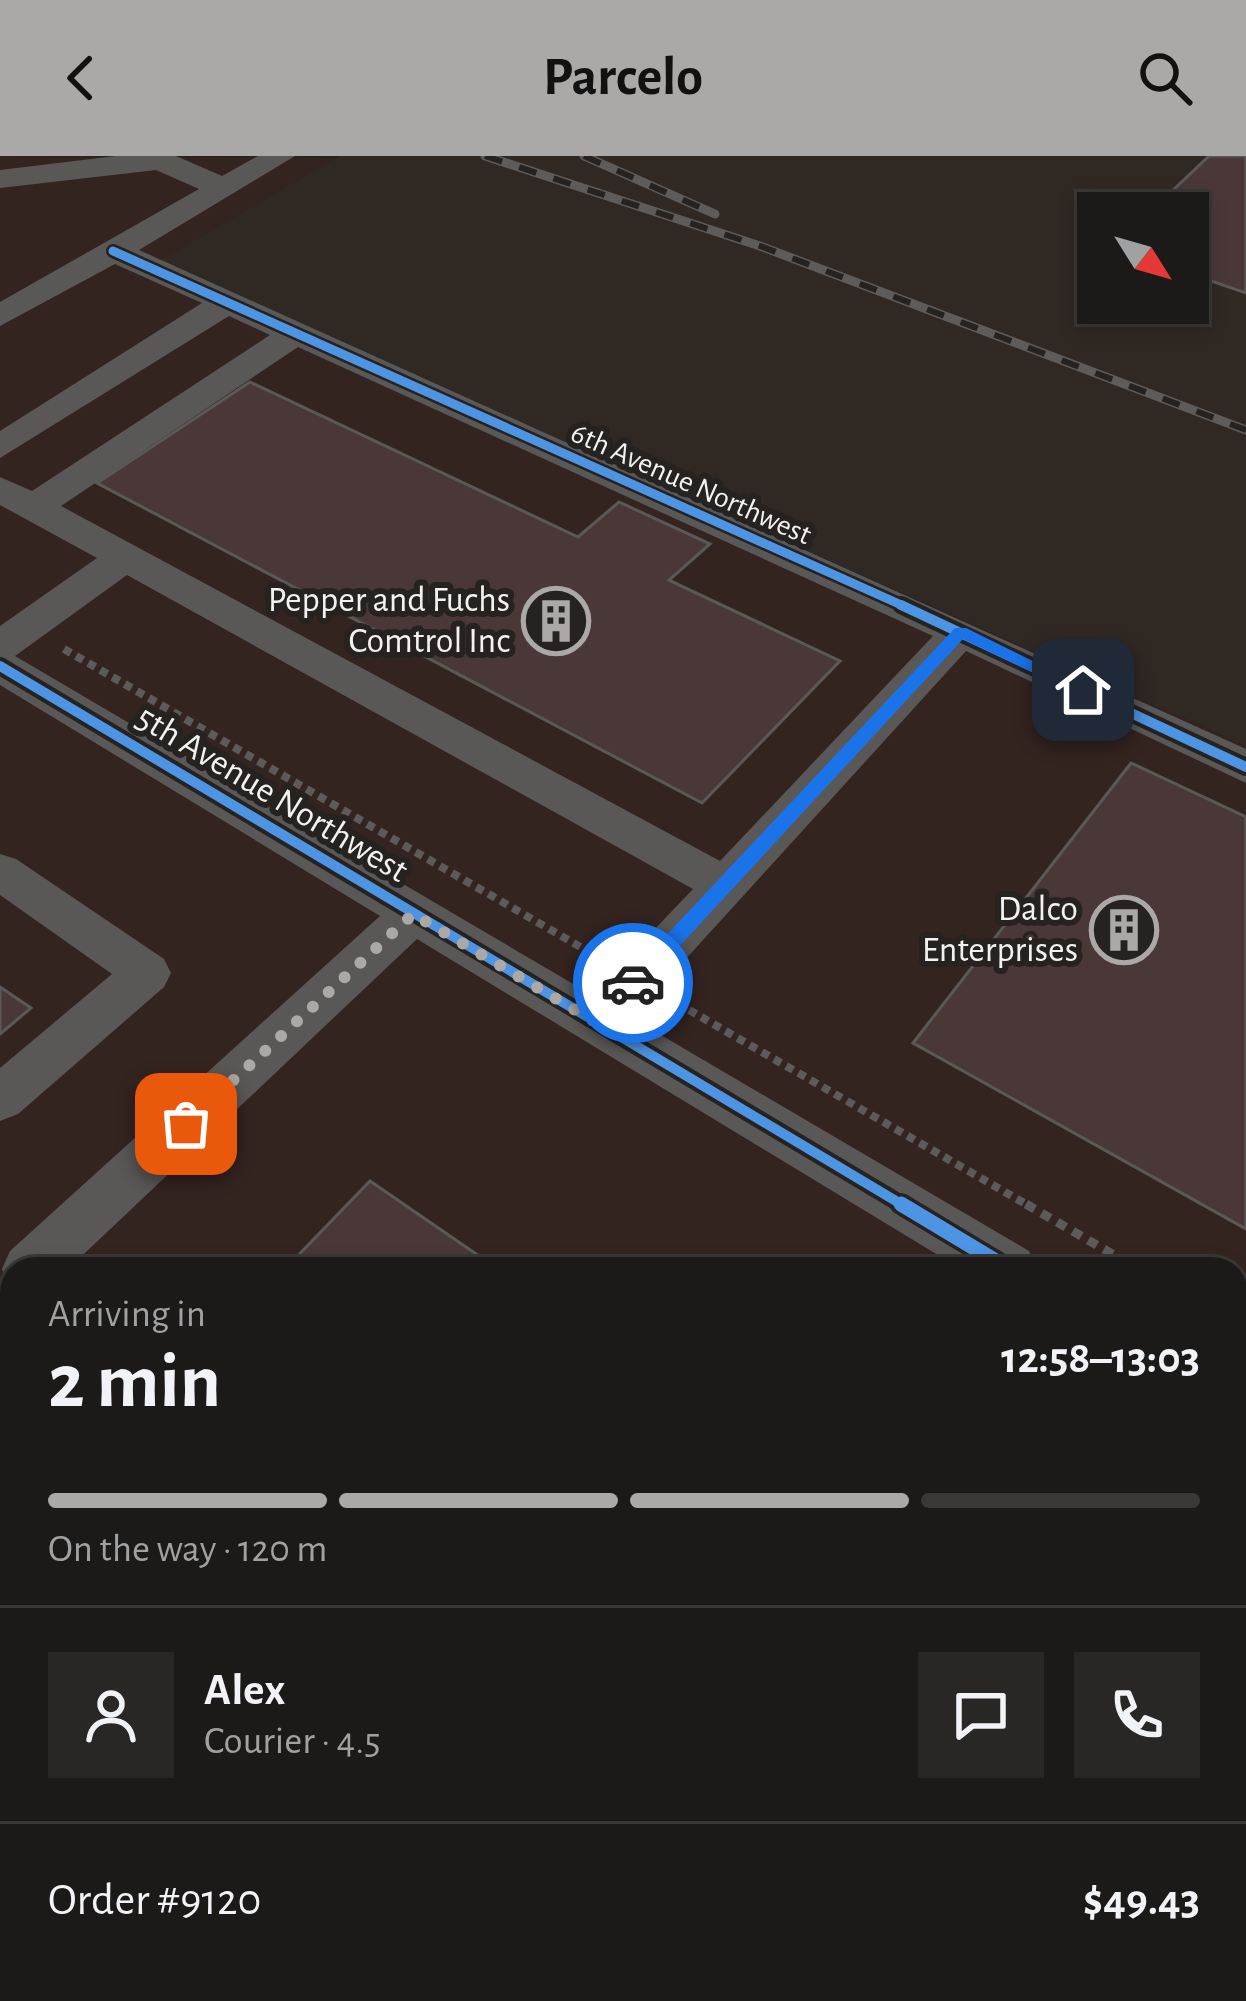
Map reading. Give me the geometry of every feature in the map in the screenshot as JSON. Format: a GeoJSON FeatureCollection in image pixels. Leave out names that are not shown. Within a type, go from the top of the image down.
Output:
{"type":"FeatureCollection","features":[{"type":"Feature","properties":{"kind":"street"},"geometry":{"type":"LineString","coordinates":[[0,316],[280,156]]}},
{"type":"Feature","properties":{"kind":"street"},"geometry":{"type":"LineString","coordinates":[[0,179],[160,160],[223,188]]}},
{"type":"Feature","properties":{"kind":"street","name":"6th Avenue Northwest"},"geometry":{"type":"LineString","coordinates":[[113,251],[961,632],[1246,767]]}},
{"type":"Feature","properties":{"kind":"street"},"geometry":{"type":"LineString","coordinates":[[0,447],[226,302]]}},
{"type":"Feature","properties":{"kind":"street"},"geometry":{"type":"LineString","coordinates":[[16,498],[296,333]]}},
{"type":"Feature","properties":{"kind":"street"},"geometry":{"type":"LineString","coordinates":[[16,498],[725,885]]}},
{"type":"Feature","properties":{"kind":"street"},"geometry":{"type":"LineString","coordinates":[[9,647],[125,557]]}},
{"type":"Feature","properties":{"kind":"street"},"geometry":{"type":"LineString","coordinates":[[597,1023],[961,632]]}},
{"type":"Feature","properties":{"kind":"street","name":"5th Avenue Northwest"},"geometry":{"type":"LineString","coordinates":[[9,647],[413,914],[989,1257]]}},
{"type":"Feature","properties":{"kind":"street"},"geometry":{"type":"LineString","coordinates":[[0,872],[147,973],[0,1099]]}},
{"type":"Feature","properties":{"kind":"street"},"geometry":{"type":"LineString","coordinates":[[43,1257],[413,914]]}},
{"type":"Feature","properties":{"kind":"path"},"geometry":{"type":"LineString","coordinates":[[9,647],[637,980],[1117,1257]]}},
{"type":"Feature","properties":{"kind":"shaded area"},"geometry":{"type":"Polygon","coordinates":[[[0,156],[336,158],[159,263],[1246,746],[1246,1257],[0,1257],[0,156]]]}},
{"type":"Feature","properties":{"kind":"shaded area"},"geometry":{"type":"Polygon","coordinates":[[[339,156],[1246,156],[1246,746],[158,262],[339,156]]]}},
{"type":"Feature","properties":{"kind":"building"},"geometry":{"type":"Polygon","coordinates":[[[1209,156],[1246,156],[1246,293],[1209,280],[1209,192],[1171,192],[1209,156]]]}},
{"type":"Feature","properties":{"kind":"building","name":"Pepper and Fuchs Comtrol Inc"},"geometry":{"type":"Polygon","coordinates":[[[250,382],[578,537],[619,502],[710,544],[669,580],[840,661],[702,803],[97,483],[250,382]]]}},
{"type":"Feature","properties":{"kind":"building","name":"Dalco Enterprises"},"geometry":{"type":"Polygon","coordinates":[[[1131,763],[1246,817],[1246,1229],[913,1043],[1131,763]]]}},
{"type":"Feature","properties":{"kind":"building"},"geometry":{"type":"Polygon","coordinates":[[[0,987],[31,1008],[0,1034],[0,987]]]}},
{"type":"Feature","properties":{"kind":"building"},"geometry":{"type":"Polygon","coordinates":[[[370,1181],[481,1257],[297,1257],[370,1181]]]}},
{"type":"Feature","properties":{"kind":"railway"},"geometry":{"type":"LineString","coordinates":[[485,156],[760,246],[1246,430]]}},
{"type":"Feature","properties":{"kind":"railway"},"geometry":{"type":"LineString","coordinates":[[584,156],[715,214]]}},
{"type":"Feature","properties":{"kind":"cycle path"},"geometry":{"type":"LineString","coordinates":[[113,251],[960,632],[1246,767]]}},
{"type":"Feature","properties":{"kind":"cycle path"},"geometry":{"type":"LineString","coordinates":[[0,666],[989,1257]]}},
{"type":"Feature","properties":{"kind":"way so far"},"geometry":{"type":"LineString","coordinates":[[186,1124],[413,914],[597,1023],[633,983]]}},
{"type":"Feature","properties":{"kind":"place","name":"Pepper and Fuchs Comtrol Inc"},"geometry":{"type":"Point","coordinates":[556,621]}},
{"type":"Feature","properties":{"kind":"place","name":"Dalco Enterprises"},"geometry":{"type":"Point","coordinates":[1124,930]}},
{"type":"Feature","properties":{"kind":"route"},"geometry":{"type":"LineString","coordinates":[[633,983],[961,632],[1083,690]]}}]}
